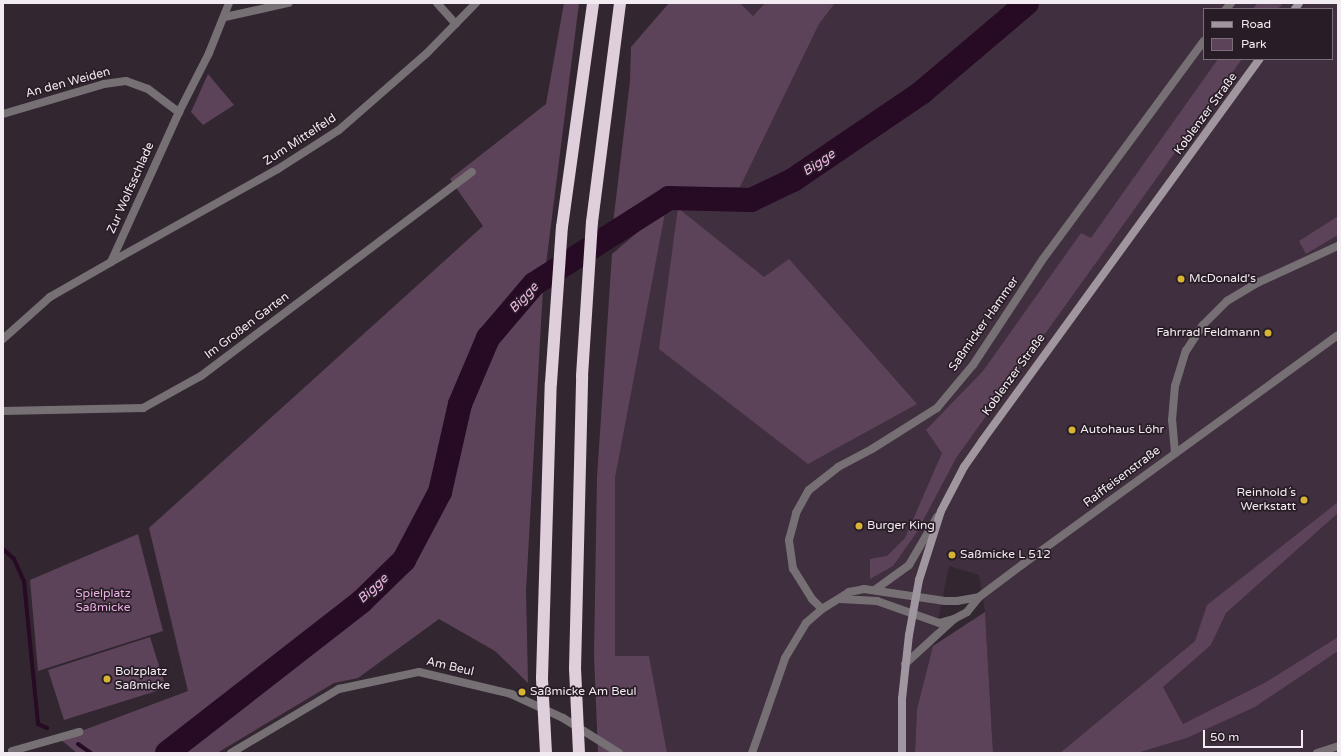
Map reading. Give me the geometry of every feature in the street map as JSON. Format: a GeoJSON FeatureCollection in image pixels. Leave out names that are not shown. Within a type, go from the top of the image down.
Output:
{"type":"FeatureCollection","features":[{"type":"Feature","properties":{"kind":"highway"},"geometry":{"type":"LineString","coordinates":[[546,753],[542,678],[551,383],[562,227],[593,3]]}},
{"type":"Feature","properties":{"kind":"highway"},"geometry":{"type":"LineString","coordinates":[[579,753],[575,669],[582,376],[592,222],[620,3]]}},
{"type":"Feature","properties":{"kind":"main road","name":"Koblenzer Straße"},"geometry":{"type":"LineString","coordinates":[[902,753],[905,664],[912,614],[941,512],[964,467],[1259,60]]}},
{"type":"Feature","properties":{"kind":"street","name":"Zur Wolfsschlade"},"geometry":{"type":"LineString","coordinates":[[111,262],[179,112],[225,17],[228,3]]}},
{"type":"Feature","properties":{"kind":"street"},"geometry":{"type":"LineString","coordinates":[[225,17],[288,3]]}},
{"type":"Feature","properties":{"kind":"street"},"geometry":{"type":"LineString","coordinates":[[437,3],[456,24]]}},
{"type":"Feature","properties":{"kind":"street","name":"Zum Mittelfeld"},"geometry":{"type":"LineString","coordinates":[[111,262],[266,176],[339,130],[390,88],[476,3]]}},
{"type":"Feature","properties":{"kind":"street","name":"Saßmicker Hammer"},"geometry":{"type":"LineString","coordinates":[[822,608],[812,599],[793,570],[789,540],[796,513],[809,490],[838,467],[872,449],[937,408],[972,365],[1043,260],[1203,42]]}},
{"type":"Feature","properties":{"kind":"street","name":"An den Weiden"},"geometry":{"type":"LineString","coordinates":[[3,114],[104,84],[126,81],[148,89],[179,112]]}},
{"type":"Feature","properties":{"kind":"street","name":"Im Großen Garten"},"geometry":{"type":"LineString","coordinates":[[3,411],[143,408],[201,376],[472,172]]}},
{"type":"Feature","properties":{"kind":"street"},"geometry":{"type":"LineString","coordinates":[[1175,453],[1172,420],[1175,386],[1186,351],[1203,324],[1227,301],[1257,283],[1338,246]]}},
{"type":"Feature","properties":{"kind":"street"},"geometry":{"type":"LineString","coordinates":[[3,338],[50,297],[111,262]]}},
{"type":"Feature","properties":{"kind":"street","name":"Raiffeisenstraße"},"geometry":{"type":"LineString","coordinates":[[905,664],[954,619],[967,612],[979,597],[1338,335]]}},
{"type":"Feature","properties":{"kind":"street"},"geometry":{"type":"LineString","coordinates":[[876,589],[909,565],[941,512]]}},
{"type":"Feature","properties":{"kind":"street"},"geometry":{"type":"LineString","coordinates":[[752,753],[785,658],[806,623],[822,608],[840,599],[849,592],[876,589],[916,598]]}},
{"type":"Feature","properties":{"kind":"street","name":"Raiffeisenstraße"},"geometry":{"type":"LineString","coordinates":[[916,598],[957,601],[979,597]]}},
{"type":"Feature","properties":{"kind":"street"},"geometry":{"type":"LineString","coordinates":[[840,599],[876,601],[912,614]]}},
{"type":"Feature","properties":{"kind":"street","name":"Raiffeisenstraße"},"geometry":{"type":"LineString","coordinates":[[912,614],[939,622],[954,619]]}},
{"type":"Feature","properties":{"kind":"street","name":"Am Beul"},"geometry":{"type":"LineString","coordinates":[[231,753],[339,689],[419,672],[511,694],[563,718],[619,753]]}},
{"type":"Feature","properties":{"kind":"street"},"geometry":{"type":"LineString","coordinates":[[3,748],[15,752],[79,732]]}},
{"type":"Feature","properties":{"kind":"street"},"geometry":{"type":"LineString","coordinates":[[1317,753],[1338,746]]}},
{"type":"Feature","properties":{"kind":"shaded area"},"geometry":{"type":"Polygon","coordinates":[[[740,3],[765,3],[753,16],[740,3]]]}},
{"type":"Feature","properties":{"kind":"shaded area"},"geometry":{"type":"Polygon","coordinates":[[[835,3],[1338,3],[1338,216],[1299,241],[1306,254],[1338,235],[1338,502],[1208,605],[1195,641],[1060,753],[993,753],[985,612],[979,575],[949,566],[933,646],[917,709],[915,753],[667,753],[649,657],[615,656],[615,478],[669,190],[740,187],[819,24],[835,3]]]}},
{"type":"Feature","properties":{"kind":"shaded area"},"geometry":{"type":"Polygon","coordinates":[[[1338,505],[1338,637],[1266,682],[1183,724],[1163,687],[1211,645],[1226,613],[1337,514],[1338,505]]]}},
{"type":"Feature","properties":{"kind":"shaded area"},"geometry":{"type":"Polygon","coordinates":[[[1338,651],[1338,753],[1137,753],[1187,738],[1255,707],[1338,651]]]}},
{"type":"Feature","properties":{"kind":"green space"},"geometry":{"type":"Polygon","coordinates":[[[564,3],[579,3],[543,288],[526,591],[528,683],[495,651],[439,619],[358,678],[334,683],[217,753],[77,753],[60,739],[188,691],[149,528],[483,226],[450,179],[546,104],[564,3]]]}},
{"type":"Feature","properties":{"kind":"green space"},"geometry":{"type":"Polygon","coordinates":[[[669,3],[740,3],[753,16],[765,3],[835,3],[819,24],[740,187],[669,190],[612,232],[630,81],[631,47],[669,3]]]}},
{"type":"Feature","properties":{"kind":"green space"},"geometry":{"type":"Polygon","coordinates":[[[1257,3],[1283,3],[1279,8],[1254,8],[1257,3]]]}},
{"type":"Feature","properties":{"kind":"green space"},"geometry":{"type":"Polygon","coordinates":[[[1217,60],[1241,60],[956,458],[917,532],[893,566],[870,579],[870,559],[887,556],[905,538],[942,453],[926,430],[983,371],[1081,233],[1091,238],[1217,60]]]}},
{"type":"Feature","properties":{"kind":"green space"},"geometry":{"type":"Polygon","coordinates":[[[208,74],[234,105],[203,125],[191,112],[208,74]]]}},
{"type":"Feature","properties":{"kind":"green space"},"geometry":{"type":"Polygon","coordinates":[[[666,208],[615,478],[615,656],[649,656],[667,753],[598,753],[594,655],[597,477],[612,254],[666,208]]]}},
{"type":"Feature","properties":{"kind":"green space"},"geometry":{"type":"Polygon","coordinates":[[[678,208],[764,277],[789,259],[917,404],[808,464],[659,349],[678,208]]]}},
{"type":"Feature","properties":{"kind":"green space"},"geometry":{"type":"Polygon","coordinates":[[[1338,216],[1338,235],[1306,254],[1299,241],[1338,216]]]}},
{"type":"Feature","properties":{"kind":"green space"},"geometry":{"type":"Polygon","coordinates":[[[1338,502],[1337,514],[1226,613],[1211,645],[1163,687],[1183,724],[1266,682],[1338,637],[1338,651],[1255,707],[1187,738],[1137,753],[1060,753],[1195,641],[1207,605],[1338,502]]]}},
{"type":"Feature","properties":{"kind":"green space","name":"Spielplatz Saßmicke"},"geometry":{"type":"Polygon","coordinates":[[[138,534],[163,631],[38,671],[30,580],[138,534]]]}},
{"type":"Feature","properties":{"kind":"green space"},"geometry":{"type":"Polygon","coordinates":[[[985,612],[993,753],[915,753],[917,709],[933,646],[985,612]]]}},
{"type":"Feature","properties":{"kind":"green space","name":"Bolzplatz Saßmicke"},"geometry":{"type":"Polygon","coordinates":[[[150,637],[166,688],[64,720],[48,670],[150,637]]]}},
{"type":"Feature","properties":{"kind":"waterway","name":"Bigge"},"geometry":{"type":"LineString","coordinates":[[167,753],[362,601],[404,560],[440,492],[460,404],[488,338],[534,284],[669,198],[751,200],[793,180],[921,93],[1027,3]]}},
{"type":"Feature","properties":{"kind":"waterway"},"geometry":{"type":"LineString","coordinates":[[3,549],[14,559],[24,581],[38,724],[47,728]]}},
{"type":"Feature","properties":{"kind":"waterway"},"geometry":{"type":"LineString","coordinates":[[78,744],[91,753]]}},
{"type":"Feature","properties":{"kind":"place","name":"McDonald's"},"geometry":{"type":"Point","coordinates":[1181,279]}},
{"type":"Feature","properties":{"kind":"place","name":"Fahrrad Feldmann"},"geometry":{"type":"Point","coordinates":[1268,333]}},
{"type":"Feature","properties":{"kind":"place","name":"Autohaus Löhr"},"geometry":{"type":"Point","coordinates":[1072,430]}},
{"type":"Feature","properties":{"kind":"place","name":"Reinhold´s Werkstatt"},"geometry":{"type":"Point","coordinates":[1304,500]}},
{"type":"Feature","properties":{"kind":"place","name":"Burger King"},"geometry":{"type":"Point","coordinates":[859,526]}},
{"type":"Feature","properties":{"kind":"place","name":"Saßmicke L 512"},"geometry":{"type":"Point","coordinates":[952,555]}},
{"type":"Feature","properties":{"kind":"place","name":"Bolzplatz Saßmicke"},"geometry":{"type":"Point","coordinates":[107,679]}},
{"type":"Feature","properties":{"kind":"place","name":"Saßmicke Am Beul"},"geometry":{"type":"Point","coordinates":[522,692]}}]}
